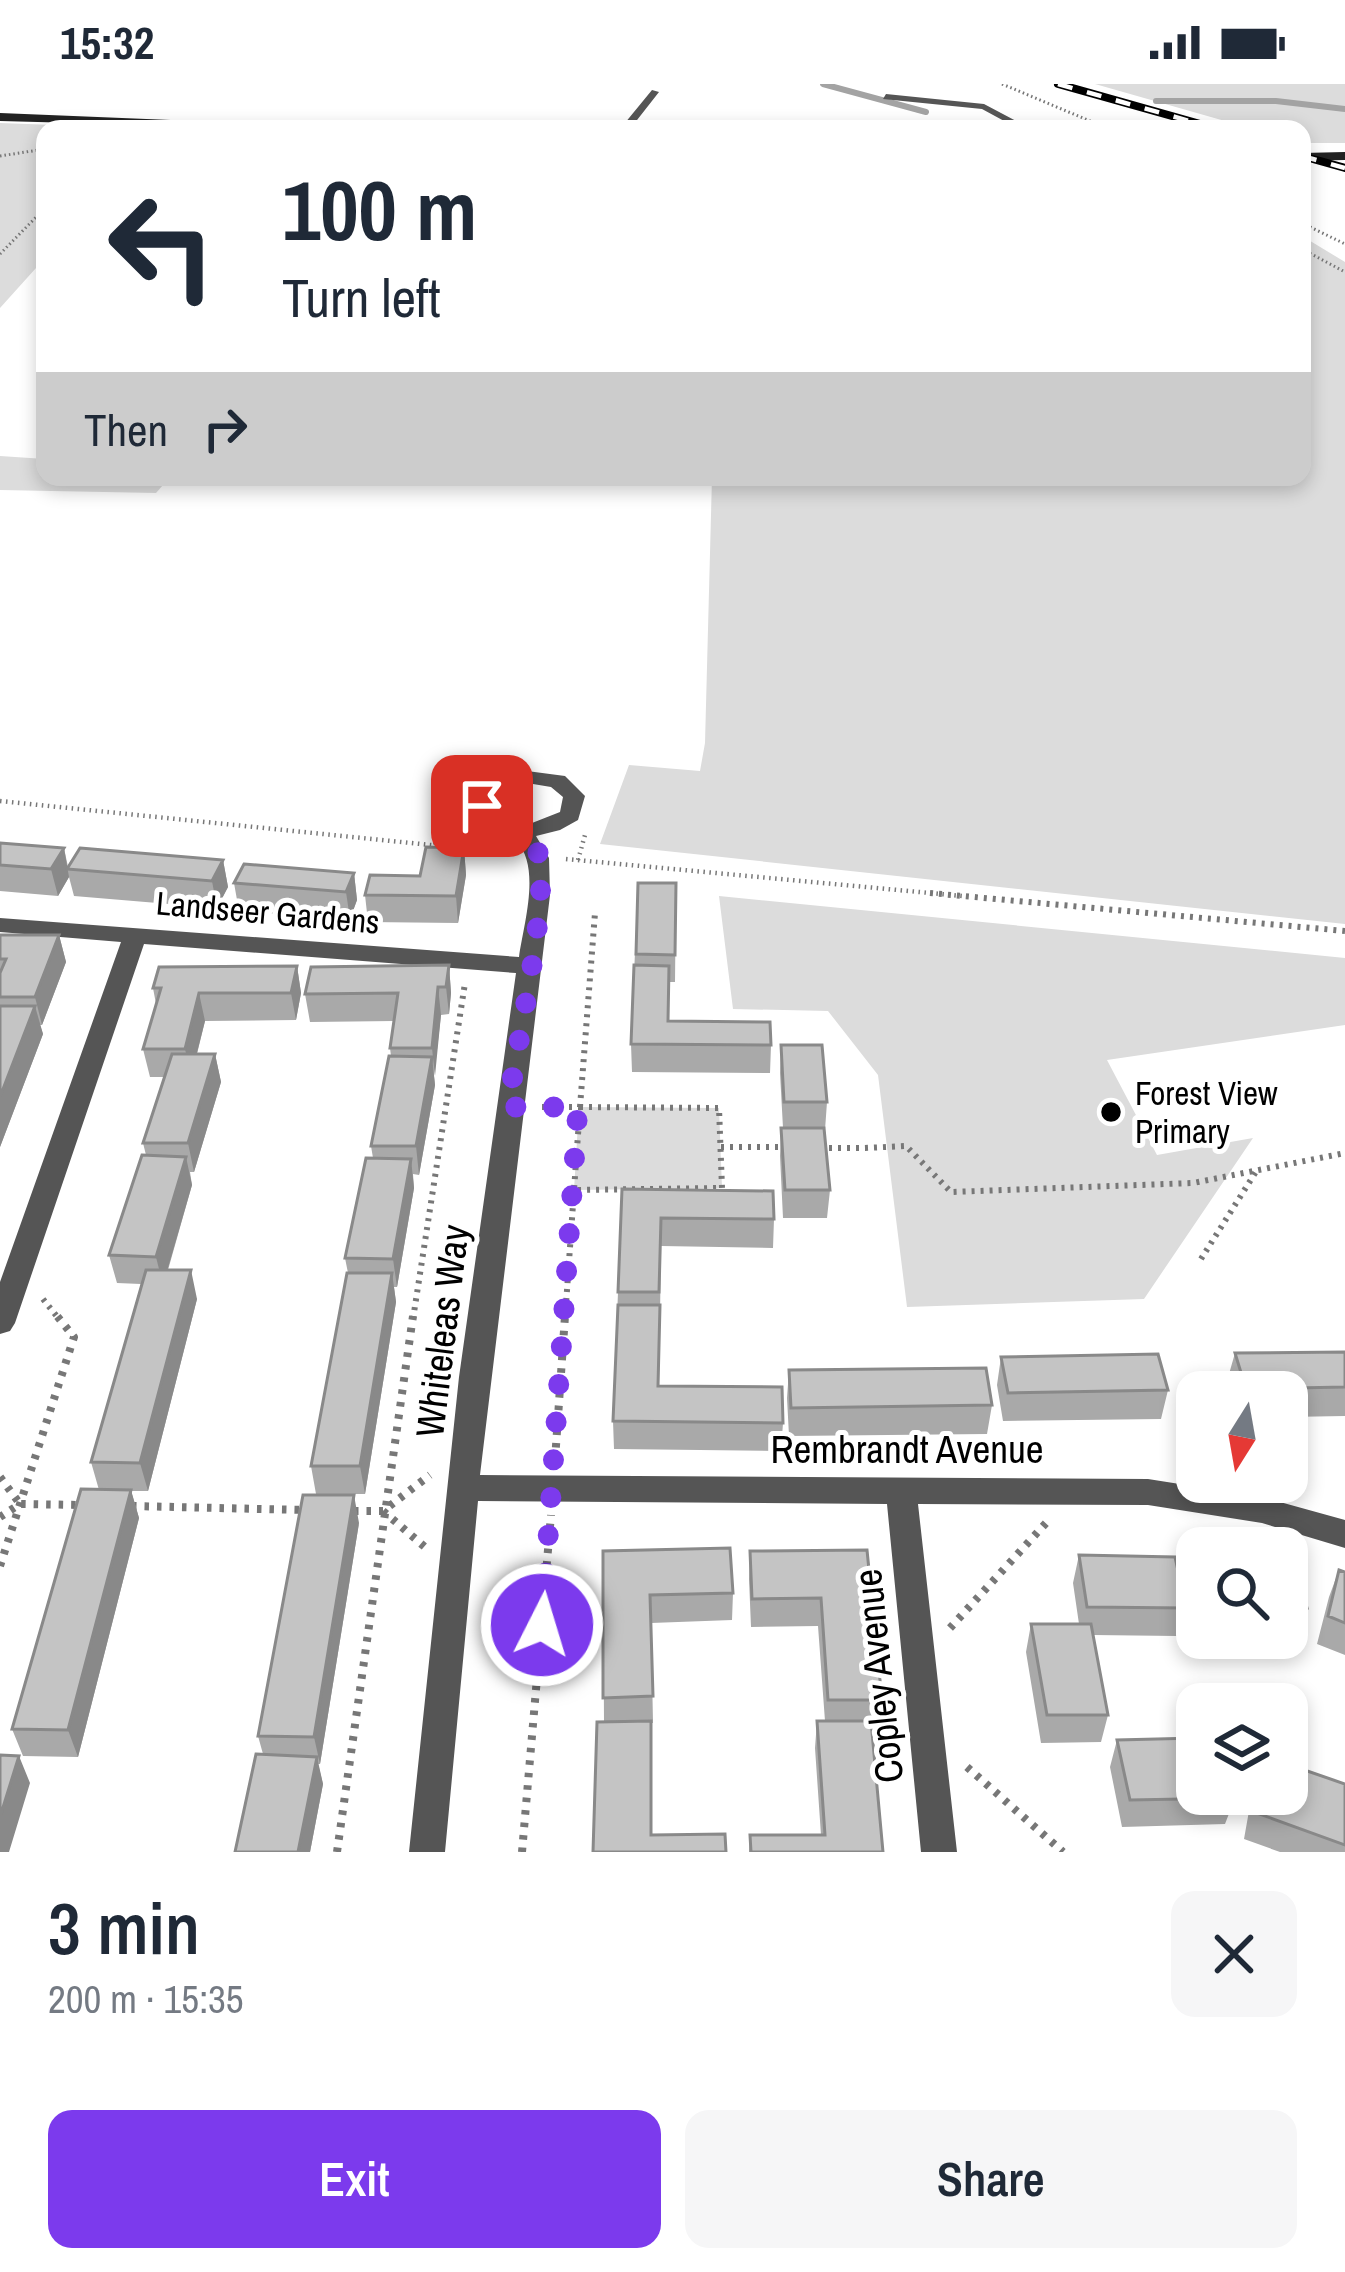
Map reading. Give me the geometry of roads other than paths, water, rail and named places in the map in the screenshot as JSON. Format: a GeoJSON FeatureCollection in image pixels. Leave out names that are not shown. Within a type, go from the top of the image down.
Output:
{"type":"FeatureCollection","features":[{"type":"Feature","properties":{"kind":"street"},"geometry":{"type":"LineString","coordinates":[[0,117],[74,120]]}},
{"type":"Feature","properties":{"kind":"street"},"geometry":{"type":"LineString","coordinates":[[1311,157],[1345,156]]}},
{"type":"Feature","properties":{"kind":"street"},"geometry":{"type":"LineString","coordinates":[[543,778],[567,788],[574,806],[540,856],[532,842],[516,830],[492,821],[482,806],[489,790],[511,779],[543,778]]}},
{"type":"Feature","properties":{"kind":"street"},"geometry":{"type":"LineString","coordinates":[[516,830],[560,822]]}},
{"type":"Feature","properties":{"kind":"street","name":"Whiteleas Way"},"geometry":{"type":"LineString","coordinates":[[427,1852],[467,1447],[540,856]]}},
{"type":"Feature","properties":{"kind":"street","name":"Landseer Gardens"},"geometry":{"type":"LineString","coordinates":[[0,925],[530,966]]}},
{"type":"Feature","properties":{"kind":"street"},"geometry":{"type":"LineString","coordinates":[[0,1323],[136,935]]}},
{"type":"Feature","properties":{"kind":"street","name":"Rembrandt Avenue"},"geometry":{"type":"LineString","coordinates":[[463,1488],[1148,1492],[1262,1510],[1345,1534]]}},
{"type":"Feature","properties":{"kind":"street","name":"Copley Avenue"},"geometry":{"type":"LineString","coordinates":[[901,1490],[939,1852]]}},
{"type":"Feature","properties":{"kind":"lane"},"geometry":{"type":"LineString","coordinates":[[632,120],[655,92]]}},
{"type":"Feature","properties":{"kind":"lane"},"geometry":{"type":"LineString","coordinates":[[886,97],[984,107],[1009,120]]}},
{"type":"Feature","properties":{"kind":"waterway"},"geometry":{"type":"LineString","coordinates":[[823,84],[926,112]]}},
{"type":"Feature","properties":{"kind":"waterway"},"geometry":{"type":"LineString","coordinates":[[1156,101],[1276,101],[1345,109]]}},
{"type":"Feature","properties":{"kind":"railway"},"geometry":{"type":"LineString","coordinates":[[1058,84],[1186,120]]}},
{"type":"Feature","properties":{"kind":"railway"},"geometry":{"type":"LineString","coordinates":[[1311,159],[1345,168]]}},
{"type":"Feature","properties":{"kind":"place","name":"Forest View Primary"},"geometry":{"type":"Point","coordinates":[1111,1112]}}]}
